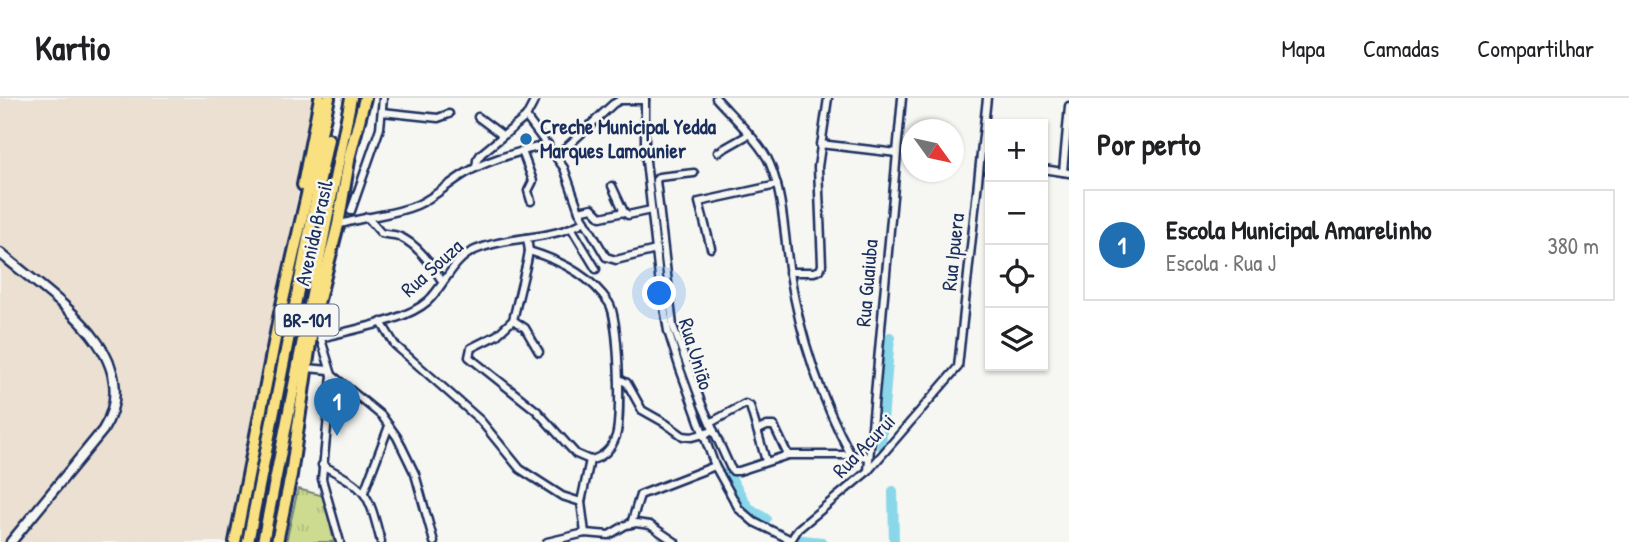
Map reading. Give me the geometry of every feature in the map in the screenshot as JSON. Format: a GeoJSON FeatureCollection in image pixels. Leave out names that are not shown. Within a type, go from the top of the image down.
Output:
{"type":"FeatureCollection","features":[{"type":"Feature","properties":{"kind":"highway","name":"Avenida Brasil"},"geometry":{"type":"LineString","coordinates":[[294,250],[293,231],[320,98]]}},
{"type":"Feature","properties":{"kind":"highway","name":"Avenida Brasil"},"geometry":{"type":"LineString","coordinates":[[235,542],[285,292],[330,98]]}},
{"type":"Feature","properties":{"kind":"highway","name":"Avenida Brasil"},"geometry":{"type":"LineString","coordinates":[[248,542],[336,98]]}},
{"type":"Feature","properties":{"kind":"highway","name":"Avenida Brasil"},"geometry":{"type":"LineString","coordinates":[[263,542],[351,98]]}},
{"type":"Feature","properties":{"kind":"highway"},"geometry":{"type":"LineString","coordinates":[[350,155],[359,98]]}},
{"type":"Feature","properties":{"kind":"highway","name":"Avenida Brasil"},"geometry":{"type":"LineString","coordinates":[[277,542],[291,475],[315,317],[338,225],[346,207],[350,155],[365,98]]}},
{"type":"Feature","properties":{"kind":"highway"},"geometry":{"type":"LineString","coordinates":[[285,292],[316,181],[324,166]]}},
{"type":"Feature","properties":{"kind":"highway"},"geometry":{"type":"LineString","coordinates":[[241,542],[242,505]]}},
{"type":"Feature","properties":{"kind":"street"},"geometry":{"type":"LineString","coordinates":[[357,218],[346,207],[380,128],[383,98]]}},
{"type":"Feature","properties":{"kind":"street"},"geometry":{"type":"LineString","coordinates":[[476,168],[478,157],[526,117],[536,98]]}},
{"type":"Feature","properties":{"kind":"street"},"geometry":{"type":"LineString","coordinates":[[606,98],[609,107]]}},
{"type":"Feature","properties":{"kind":"street"},"geometry":{"type":"LineString","coordinates":[[716,98],[769,160],[777,185],[796,306],[822,392],[851,454]]}},
{"type":"Feature","properties":{"kind":"street"},"geometry":{"type":"LineString","coordinates":[[789,272],[814,272],[820,270],[822,265],[818,195],[820,144],[828,98]]}},
{"type":"Feature","properties":{"kind":"street","name":"Rua Guaiuba"},"geometry":{"type":"LineString","coordinates":[[868,471],[902,98]]}},
{"type":"Feature","properties":{"kind":"street","name":"Rua Ipuera"},"geometry":{"type":"LineString","coordinates":[[958,367],[987,98]]}},
{"type":"Feature","properties":{"kind":"street"},"geometry":{"type":"LineString","coordinates":[[556,156],[609,107],[620,100],[645,99]]}},
{"type":"Feature","properties":{"kind":"street","name":"Rua União"},"geometry":{"type":"LineString","coordinates":[[645,99],[645,152],[659,277],[674,353],[715,466],[729,492],[746,516],[790,541]]}},
{"type":"Feature","properties":{"kind":"street"},"geometry":{"type":"LineString","coordinates":[[1048,170],[1066,172],[1069,106]]}},
{"type":"Feature","properties":{"kind":"street"},"geometry":{"type":"LineString","coordinates":[[382,112],[438,118],[449,114]]}},
{"type":"Feature","properties":{"kind":"street"},"geometry":{"type":"LineString","coordinates":[[478,117],[502,135]]}},
{"type":"Feature","properties":{"kind":"street"},"geometry":{"type":"LineString","coordinates":[[526,117],[564,168],[579,211],[601,251],[611,260],[656,250]]}},
{"type":"Feature","properties":{"kind":"street"},"geometry":{"type":"LineString","coordinates":[[718,152],[748,135]]}},
{"type":"Feature","properties":{"kind":"street"},"geometry":{"type":"LineString","coordinates":[[338,225],[416,205],[476,168],[548,144]]}},
{"type":"Feature","properties":{"kind":"street"},"geometry":{"type":"LineString","coordinates":[[820,144],[897,153]]}},
{"type":"Feature","properties":{"kind":"street"},"geometry":{"type":"LineString","coordinates":[[522,151],[533,181],[528,191],[531,201]]}},
{"type":"Feature","properties":{"kind":"street"},"geometry":{"type":"LineString","coordinates":[[694,173],[659,177],[656,180],[654,216],[668,276],[677,338],[710,423],[733,471],[788,455],[851,454],[868,457]]}},
{"type":"Feature","properties":{"kind":"street"},"geometry":{"type":"LineString","coordinates":[[711,247],[699,202],[777,185]]}},
{"type":"Feature","properties":{"kind":"street"},"geometry":{"type":"LineString","coordinates":[[612,186],[624,212],[632,216],[654,216]]}},
{"type":"Feature","properties":{"kind":"street"},"geometry":{"type":"LineString","coordinates":[[579,211],[592,208],[601,217],[624,212]]}},
{"type":"Feature","properties":{"kind":"street"},"geometry":{"type":"LineString","coordinates":[[367,217],[381,233],[396,235],[413,247],[428,260],[442,281]]}},
{"type":"Feature","properties":{"kind":"street"},"geometry":{"type":"LineString","coordinates":[[585,221],[572,229],[596,270]]}},
{"type":"Feature","properties":{"kind":"street","name":"Rua Souza"},"geometry":{"type":"LineString","coordinates":[[321,338],[381,322],[419,307],[435,293],[465,255],[474,251],[493,244],[572,229]]}},
{"type":"Feature","properties":{"kind":"street"},"geometry":{"type":"LineString","coordinates":[[527,238],[529,251],[513,320],[496,335],[471,348],[469,357],[537,411],[576,454],[590,460],[606,453],[616,438],[619,379],[615,320],[609,303],[600,293],[565,265],[529,251]]}},
{"type":"Feature","properties":{"kind":"street"},"geometry":{"type":"LineString","coordinates":[[0,253],[76,316],[88,330],[110,365],[116,401],[112,416],[103,430],[10,542]]}},
{"type":"Feature","properties":{"kind":"street"},"geometry":{"type":"LineString","coordinates":[[659,277],[668,276]]}},
{"type":"Feature","properties":{"kind":"street"},"geometry":{"type":"LineString","coordinates":[[662,295],[670,293]]}},
{"type":"Feature","properties":{"kind":"street"},"geometry":{"type":"LineString","coordinates":[[315,317],[331,372],[322,465],[324,487],[340,542]]}},
{"type":"Feature","properties":{"kind":"street"},"geometry":{"type":"LineString","coordinates":[[513,320],[525,328],[539,352]]}},
{"type":"Feature","properties":{"kind":"street"},"geometry":{"type":"LineString","coordinates":[[381,322],[395,345],[480,421],[520,469],[562,496],[580,502]]}},
{"type":"Feature","properties":{"kind":"street","name":"Rua Acurui"},"geometry":{"type":"LineString","coordinates":[[790,541],[798,529],[868,471],[958,367]]}},
{"type":"Feature","properties":{"kind":"street"},"geometry":{"type":"LineString","coordinates":[[307,368],[331,372],[371,406],[389,426],[415,474],[434,542]]}},
{"type":"Feature","properties":{"kind":"street"},"geometry":{"type":"LineString","coordinates":[[619,379],[627,383],[646,414],[683,436],[692,438],[714,431]]}},
{"type":"Feature","properties":{"kind":"street"},"geometry":{"type":"LineString","coordinates":[[710,423],[748,404],[766,461]]}},
{"type":"Feature","properties":{"kind":"street"},"geometry":{"type":"LineString","coordinates":[[363,492],[389,426]]}},
{"type":"Feature","properties":{"kind":"street"},"geometry":{"type":"LineString","coordinates":[[758,430],[774,426],[788,455]]}},
{"type":"Feature","properties":{"kind":"street"},"geometry":{"type":"LineString","coordinates":[[585,533],[580,502],[590,460]]}},
{"type":"Feature","properties":{"kind":"street"},"geometry":{"type":"LineString","coordinates":[[322,465],[344,476],[363,492],[373,509],[381,542]]}},
{"type":"Feature","properties":{"kind":"street"},"geometry":{"type":"LineString","coordinates":[[631,524],[640,495],[715,466]]}},
{"type":"Feature","properties":{"kind":"street"},"geometry":{"type":"LineString","coordinates":[[547,542],[585,533],[609,535],[631,524],[650,525],[675,542]]}},
{"type":"Feature","properties":{"kind":"shaded area"},"geometry":{"type":"Polygon","coordinates":[[[0,98],[317,98],[228,542],[149,542],[146,539],[143,542],[0,542],[0,98]]]}},
{"type":"Feature","properties":{"kind":"green space"},"geometry":{"type":"Polygon","coordinates":[[[298,489],[324,496],[334,542],[286,542],[298,489]]]}},
{"type":"Feature","properties":{"kind":"waterway"},"geometry":{"type":"LineString","coordinates":[[881,445],[890,337]]}},
{"type":"Feature","properties":{"kind":"waterway"},"geometry":{"type":"LineString","coordinates":[[728,473],[748,507],[766,519]]}},
{"type":"Feature","properties":{"kind":"waterway"},"geometry":{"type":"LineString","coordinates":[[893,491],[894,542]]}},
{"type":"Feature","properties":{"kind":"waterway"},"geometry":{"type":"LineString","coordinates":[[803,540],[822,542]]}},
{"type":"Feature","properties":{"kind":"place","name":"Creche Municipal Yedda Marques Lamounier"},"geometry":{"type":"Point","coordinates":[526,139]}},
{"type":"Feature","properties":{"kind":"place","name":"Escola Municipal Amarelinho"},"geometry":{"type":"Point","coordinates":[337,436]}}]}
